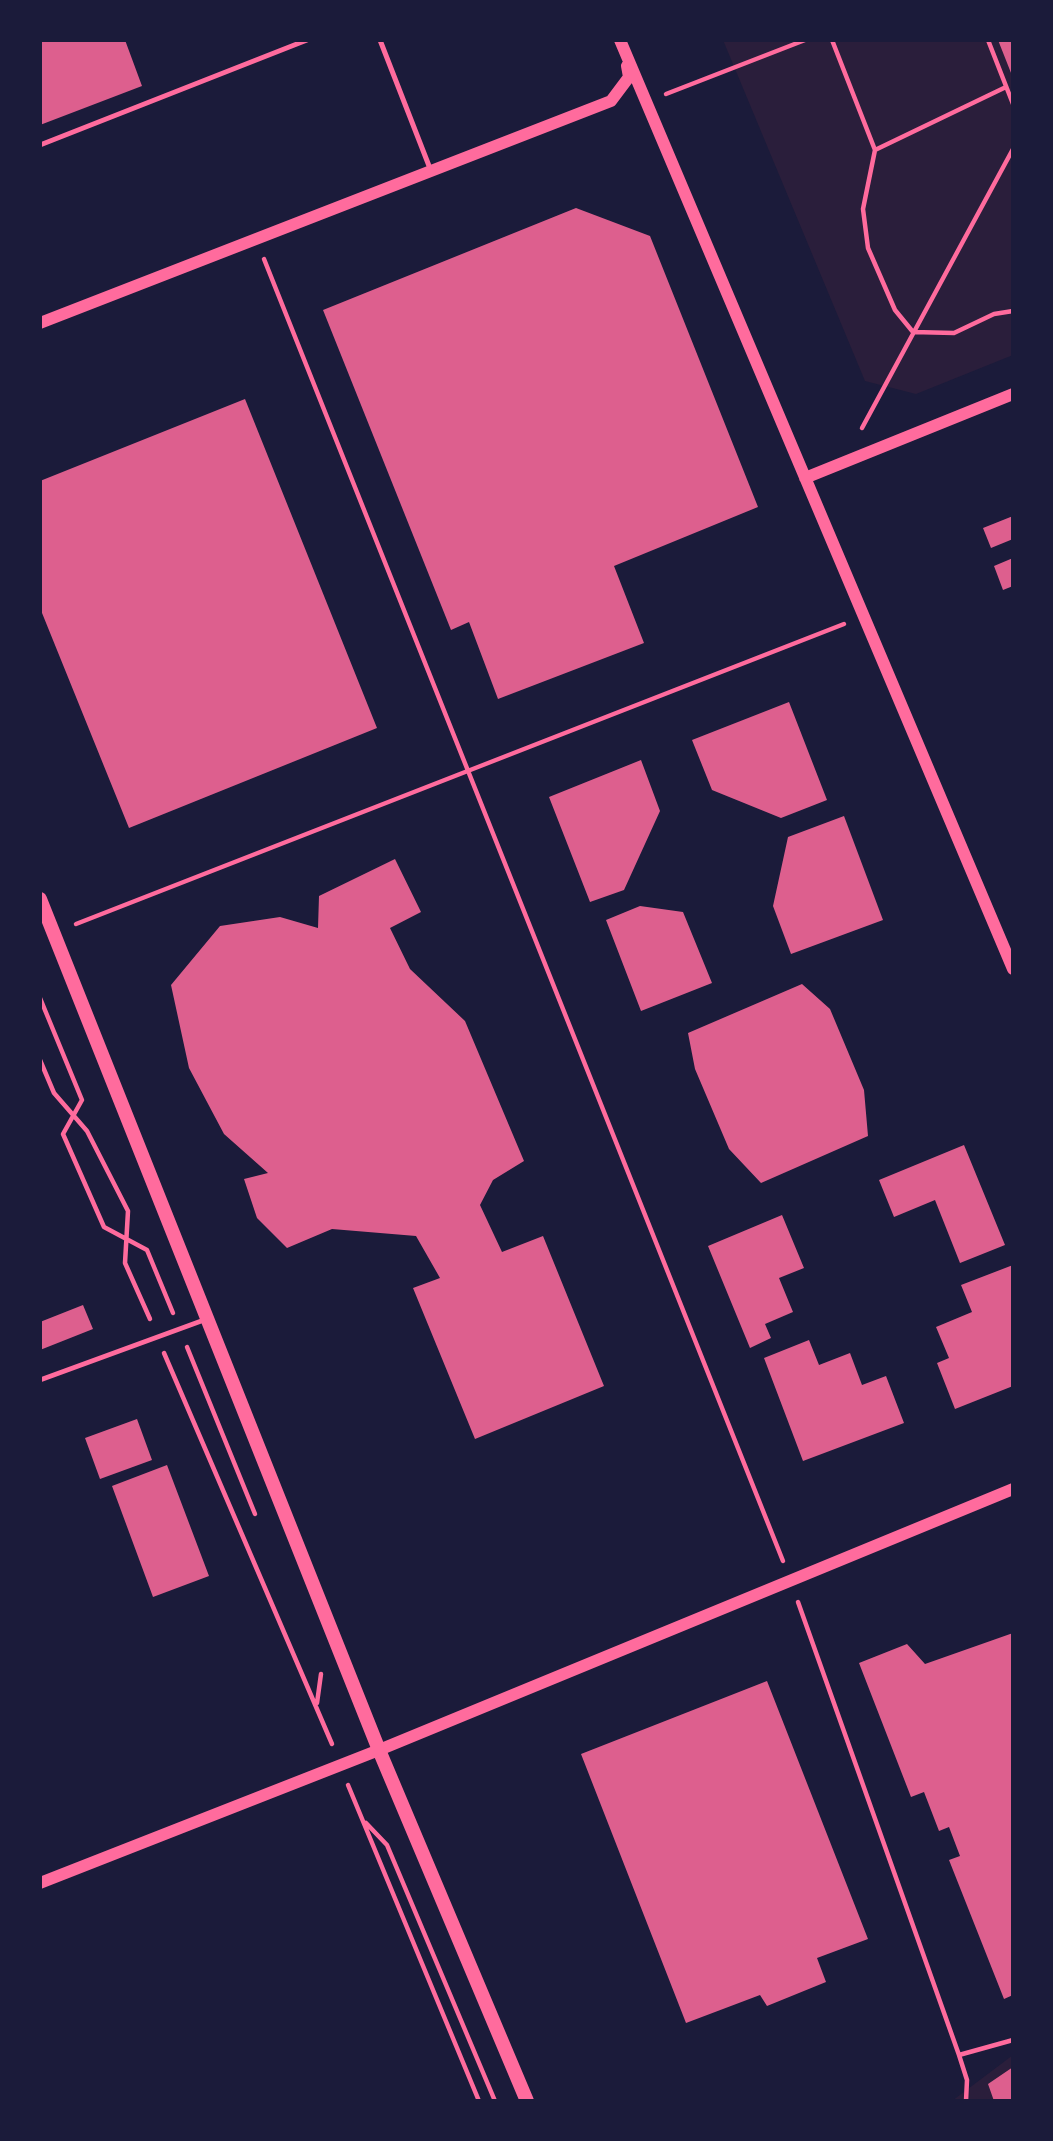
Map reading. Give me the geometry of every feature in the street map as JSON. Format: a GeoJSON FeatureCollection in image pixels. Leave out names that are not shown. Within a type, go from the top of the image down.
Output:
{"type":"FeatureCollection","features":[{"type":"Feature","properties":{"kind":"main road"},"geometry":{"type":"LineString","coordinates":[[40,899],[379,1750],[527,2101]]}},
{"type":"Feature","properties":{"kind":"street"},"geometry":{"type":"LineString","coordinates":[[40,323],[611,101],[629,77],[621,43]]}},
{"type":"Feature","properties":{"kind":"street"},"geometry":{"type":"LineString","coordinates":[[621,43],[1013,969]]}},
{"type":"Feature","properties":{"kind":"street"},"geometry":{"type":"LineString","coordinates":[[805,478],[1013,394]]}},
{"type":"Feature","properties":{"kind":"street"},"geometry":{"type":"LineString","coordinates":[[40,1883],[379,1750],[1013,1489]]}},
{"type":"Feature","properties":{"kind":"lane"},"geometry":{"type":"LineString","coordinates":[[40,145],[307,40]]}},
{"type":"Feature","properties":{"kind":"lane"},"geometry":{"type":"LineString","coordinates":[[380,40],[432,172]]}},
{"type":"Feature","properties":{"kind":"lane"},"geometry":{"type":"LineString","coordinates":[[40,1380],[207,1318]]}},
{"type":"Feature","properties":{"kind":"path"},"geometry":{"type":"LineString","coordinates":[[645,101],[805,40]]}},
{"type":"Feature","properties":{"kind":"path"},"geometry":{"type":"LineString","coordinates":[[832,40],[875,150],[863,209],[869,248],[895,310],[913,332],[954,333],[994,314],[1013,311]]}},
{"type":"Feature","properties":{"kind":"path"},"geometry":{"type":"LineString","coordinates":[[988,40],[1013,104]]}},
{"type":"Feature","properties":{"kind":"path"},"geometry":{"type":"LineString","coordinates":[[875,150],[1006,87]]}},
{"type":"Feature","properties":{"kind":"path"},"geometry":{"type":"LineString","coordinates":[[845,462],[1013,149]]}},
{"type":"Feature","properties":{"kind":"path"},"geometry":{"type":"LineString","coordinates":[[256,239],[790,1581],[967,2080],[966,2101]]}},
{"type":"Feature","properties":{"kind":"path"},"geometry":{"type":"LineString","coordinates":[[54,933],[864,616]]}},
{"type":"Feature","properties":{"kind":"path"},"geometry":{"type":"LineString","coordinates":[[40,1060],[54,1093],[87,1131],[128,1211],[125,1263],[317,1704]]}},
{"type":"Feature","properties":{"kind":"path"},"geometry":{"type":"LineString","coordinates":[[479,2101],[362,1820],[387,1845],[495,2101]]}},
{"type":"Feature","properties":{"kind":"path"},"geometry":{"type":"LineString","coordinates":[[958,2055],[1013,2040]]}},
{"type":"Feature","properties":{"kind":"shaded area"},"geometry":{"type":"Polygon","coordinates":[[[723,40],[1013,40],[1013,355],[916,394],[865,381],[723,40]]]}},
{"type":"Feature","properties":{"kind":"shaded area"},"geometry":{"type":"Polygon","coordinates":[[[1013,2055],[1013,2101],[952,2101],[1013,2055]]]}},
{"type":"Feature","properties":{"kind":"building"},"geometry":{"type":"Polygon","coordinates":[[[40,40],[125,40],[142,86],[40,125],[40,40]]]}},
{"type":"Feature","properties":{"kind":"building"},"geometry":{"type":"Polygon","coordinates":[[[998,40],[1013,40],[1013,78],[998,40]]]}},
{"type":"Feature","properties":{"kind":"building"},"geometry":{"type":"Polygon","coordinates":[[[576,208],[650,236],[758,507],[614,566],[644,643],[498,699],[469,622],[451,630],[323,310],[576,208]]]}},
{"type":"Feature","properties":{"kind":"building"},"geometry":{"type":"Polygon","coordinates":[[[245,399],[377,728],[129,828],[40,608],[40,481],[245,399]]]}},
{"type":"Feature","properties":{"kind":"building"},"geometry":{"type":"Polygon","coordinates":[[[1013,516],[1013,539],[991,548],[983,528],[1013,516]]]}},
{"type":"Feature","properties":{"kind":"building"},"geometry":{"type":"Polygon","coordinates":[[[1013,558],[1013,586],[1003,590],[994,566],[1013,558]]]}},
{"type":"Feature","properties":{"kind":"building"},"geometry":{"type":"Polygon","coordinates":[[[789,702],[827,800],[781,818],[712,790],[692,740],[789,702]]]}},
{"type":"Feature","properties":{"kind":"building"},"geometry":{"type":"Polygon","coordinates":[[[641,760],[660,811],[624,890],[590,902],[549,797],[641,760]]]}},
{"type":"Feature","properties":{"kind":"building"},"geometry":{"type":"Polygon","coordinates":[[[844,816],[883,920],[791,954],[773,906],[788,837],[844,816]]]}},
{"type":"Feature","properties":{"kind":"building"},"geometry":{"type":"Polygon","coordinates":[[[395,859],[421,912],[390,928],[410,969],[465,1021],[524,1161],[493,1180],[480,1205],[502,1252],[543,1236],[604,1386],[475,1439],[413,1288],[440,1278],[416,1236],[332,1229],[287,1248],[257,1218],[244,1179],[268,1173],[224,1134],[189,1068],[171,985],[220,926],[280,917],[318,928],[319,896],[395,859]]]}},
{"type":"Feature","properties":{"kind":"building"},"geometry":{"type":"Polygon","coordinates":[[[640,906],[683,912],[712,983],[641,1011],[606,920],[640,906]]]}},
{"type":"Feature","properties":{"kind":"building"},"geometry":{"type":"Polygon","coordinates":[[[802,984],[830,1009],[864,1090],[868,1136],[761,1183],[729,1149],[695,1069],[688,1033],[802,984]]]}},
{"type":"Feature","properties":{"kind":"building"},"geometry":{"type":"Polygon","coordinates":[[[964,1145],[1005,1245],[960,1263],[935,1200],[894,1217],[879,1180],[964,1145]]]}},
{"type":"Feature","properties":{"kind":"building"},"geometry":{"type":"Polygon","coordinates":[[[782,1215],[804,1268],[779,1278],[793,1312],[765,1324],[771,1338],[750,1348],[708,1246],[782,1215]]]}},
{"type":"Feature","properties":{"kind":"building"},"geometry":{"type":"Polygon","coordinates":[[[1013,1265],[1013,1386],[955,1409],[937,1363],[949,1358],[936,1327],[972,1312],[961,1285],[1013,1265]]]}},
{"type":"Feature","properties":{"kind":"building"},"geometry":{"type":"Polygon","coordinates":[[[83,1305],[93,1329],[40,1350],[40,1322],[83,1305]]]}},
{"type":"Feature","properties":{"kind":"building"},"geometry":{"type":"Polygon","coordinates":[[[809,1340],[819,1365],[850,1353],[862,1385],[886,1376],[904,1423],[803,1461],[764,1358],[809,1340]]]}},
{"type":"Feature","properties":{"kind":"building"},"geometry":{"type":"Polygon","coordinates":[[[137,1419],[152,1460],[100,1479],[85,1438],[137,1419]]]}},
{"type":"Feature","properties":{"kind":"building"},"geometry":{"type":"Polygon","coordinates":[[[167,1465],[209,1576],[153,1597],[112,1486],[167,1465]]]}},
{"type":"Feature","properties":{"kind":"building"},"geometry":{"type":"Polygon","coordinates":[[[1013,1633],[1013,1995],[1004,1999],[949,1860],[960,1856],[949,1827],[939,1831],[924,1792],[911,1797],[859,1663],[907,1644],[925,1664],[1013,1633]]]}},
{"type":"Feature","properties":{"kind":"building"},"geometry":{"type":"Polygon","coordinates":[[[767,1681],[868,1939],[817,1958],[826,1982],[767,2006],[760,1995],[686,2023],[581,1754],[767,1681]]]}},
{"type":"Feature","properties":{"kind":"building"},"geometry":{"type":"Polygon","coordinates":[[[1013,2067],[1013,2101],[994,2101],[988,2084],[1013,2067]]]}}]}
